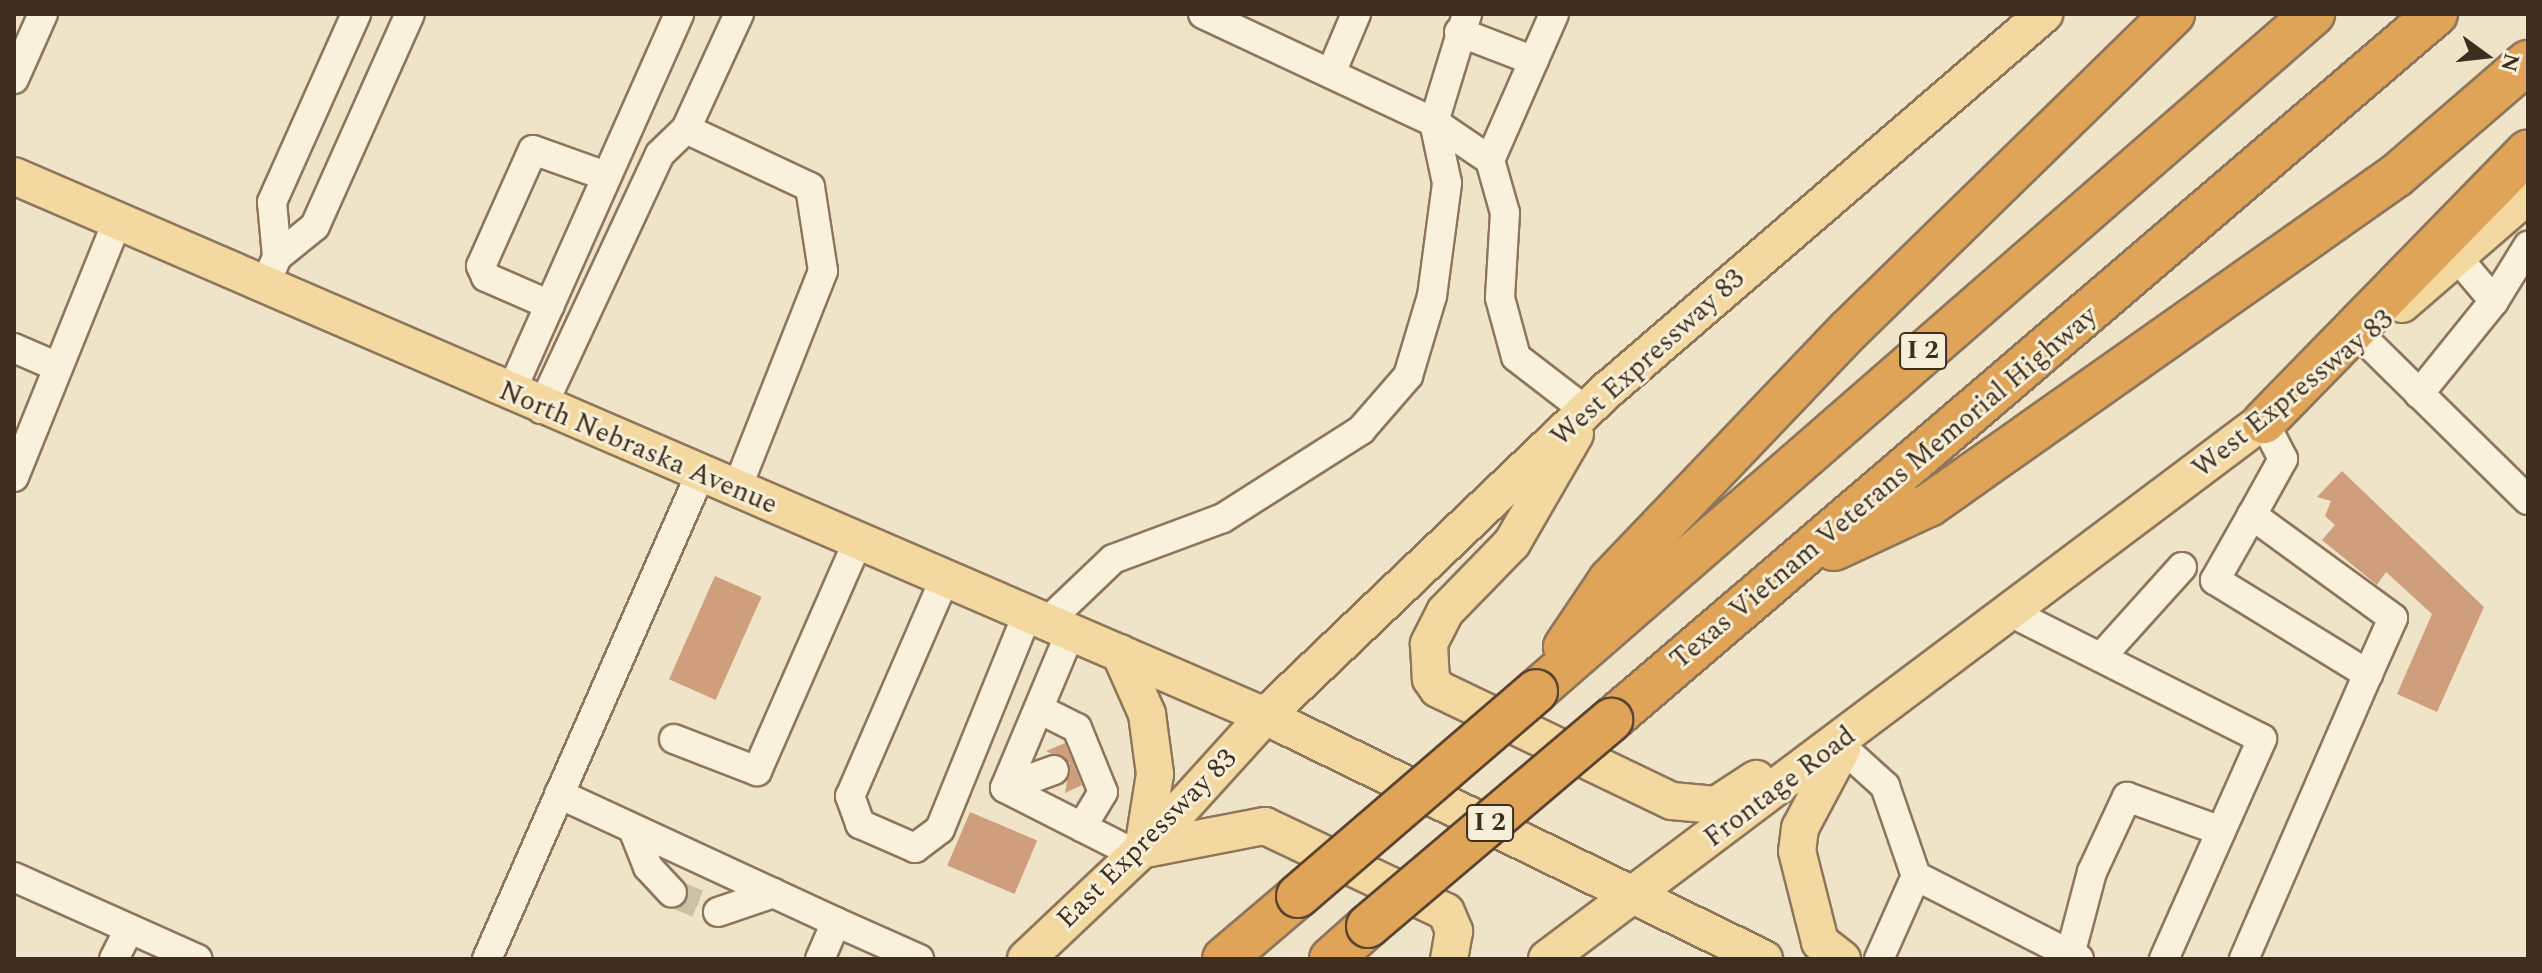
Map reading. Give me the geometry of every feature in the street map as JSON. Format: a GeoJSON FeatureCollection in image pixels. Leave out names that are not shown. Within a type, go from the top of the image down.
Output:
{"type":"FeatureCollection","features":[{"type":"Feature","properties":{"kind":"highway"},"geometry":{"type":"LineString","coordinates":[[1536,691],[1610,580],[1849,330],[2173,14]]}},
{"type":"Feature","properties":{"kind":"highway","name":"I 2"},"geometry":{"type":"LineString","coordinates":[[1224,959],[2313,14]]}},
{"type":"Feature","properties":{"kind":"highway","name":"Texas Vietnam Veterans Memorial Highway"},"geometry":{"type":"LineString","coordinates":[[1331,959],[2436,14]]}},
{"type":"Feature","properties":{"kind":"highway"},"geometry":{"type":"LineString","coordinates":[[1785,571],[1929,505],[2397,175],[2528,62]]}},
{"type":"Feature","properties":{"kind":"highway"},"geometry":{"type":"LineString","coordinates":[[2264,422],[2528,151]]}},
{"type":"Feature","properties":{"kind":"main road","name":"West Expressway 83"},"geometry":{"type":"LineString","coordinates":[[1265,716],[1586,411],[2044,14]]}},
{"type":"Feature","properties":{"kind":"main road","name":"North Nebraska Avenue"},"geometry":{"type":"LineString","coordinates":[[14,176],[118,219],[271,269],[525,402],[1049,621],[1265,716],[1632,899],[1764,959]]}},
{"type":"Feature","properties":{"kind":"main road","name":"West Expressway 83"},"geometry":{"type":"LineString","coordinates":[[2010,612],[2264,422],[2528,195]]}},
{"type":"Feature","properties":{"kind":"main road"},"geometry":{"type":"LineString","coordinates":[[1586,411],[1541,502],[1445,612],[1429,644],[1438,689],[1689,805],[1716,805],[1812,746],[1850,738]]}},
{"type":"Feature","properties":{"kind":"main road","name":"Frontage Road"},"geometry":{"type":"LineString","coordinates":[[1547,959],[1850,738],[2010,612]]}},
{"type":"Feature","properties":{"kind":"main road"},"geometry":{"type":"LineString","coordinates":[[1120,653],[1147,714],[1155,774],[1140,852],[1265,826],[1446,912],[1454,931],[1449,959]]}},
{"type":"Feature","properties":{"kind":"main road","name":"East Expressway 83"},"geometry":{"type":"LineString","coordinates":[[1026,959],[1140,852],[1265,716]]}},
{"type":"Feature","properties":{"kind":"main road"},"geometry":{"type":"LineString","coordinates":[[1842,959],[1820,942],[1797,851],[1800,828],[1850,738]]}},
{"type":"Feature","properties":{"kind":"street"},"geometry":{"type":"LineString","coordinates":[[14,79],[43,14]]}},
{"type":"Feature","properties":{"kind":"street"},"geometry":{"type":"LineString","coordinates":[[271,269],[272,202],[356,14]]}},
{"type":"Feature","properties":{"kind":"street"},"geometry":{"type":"LineString","coordinates":[[271,269],[315,226],[410,14]]}},
{"type":"Feature","properties":{"kind":"street"},"geometry":{"type":"LineString","coordinates":[[525,402],[550,305],[679,14]]}},
{"type":"Feature","properties":{"kind":"street"},"geometry":{"type":"LineString","coordinates":[[525,402],[660,154],[686,129],[739,14]]}},
{"type":"Feature","properties":{"kind":"street"},"geometry":{"type":"LineString","coordinates":[[1203,14],[1256,25],[1331,73],[1434,122],[1490,160]]}},
{"type":"Feature","properties":{"kind":"street"},"geometry":{"type":"LineString","coordinates":[[1331,73],[1356,14]]}},
{"type":"Feature","properties":{"kind":"street"},"geometry":{"type":"LineString","coordinates":[[1554,14],[1490,160],[1505,213],[1500,298],[1516,357],[1586,411]]}},
{"type":"Feature","properties":{"kind":"street"},"geometry":{"type":"LineString","coordinates":[[945,578],[850,796],[860,824],[915,848],[940,829],[1049,621],[1113,559],[1223,518],[1361,430],[1408,376],[1432,296],[1447,183],[1434,122],[1463,23],[1534,61]]}},
{"type":"Feature","properties":{"kind":"street"},"geometry":{"type":"LineString","coordinates":[[686,129],[810,187],[823,271],[736,491]]}},
{"type":"Feature","properties":{"kind":"street"},"geometry":{"type":"LineString","coordinates":[[550,305],[486,277],[481,266],[533,150],[606,176]]}},
{"type":"Feature","properties":{"kind":"street"},"geometry":{"type":"LineString","coordinates":[[14,477],[118,219]]}},
{"type":"Feature","properties":{"kind":"street"},"geometry":{"type":"LineString","coordinates":[[2419,394],[2494,301],[2528,246]]}},
{"type":"Feature","properties":{"kind":"street"},"geometry":{"type":"LineString","coordinates":[[2457,257],[2494,301]]}},
{"type":"Feature","properties":{"kind":"street"},"geometry":{"type":"LineString","coordinates":[[2363,338],[2528,500]]}},
{"type":"Feature","properties":{"kind":"street"},"geometry":{"type":"LineString","coordinates":[[14,348],[58,367]]}},
{"type":"Feature","properties":{"kind":"street"},"geometry":{"type":"LineString","coordinates":[[2264,422],[2283,459],[2215,580],[2368,674]]}},
{"type":"Feature","properties":{"kind":"street"},"geometry":{"type":"LineString","coordinates":[[487,959],[700,475]]}},
{"type":"Feature","properties":{"kind":"street"},"geometry":{"type":"LineString","coordinates":[[2244,959],[2393,618],[2252,515]]}},
{"type":"Feature","properties":{"kind":"street"},"geometry":{"type":"LineString","coordinates":[[674,739],[757,771],[858,541]]}},
{"type":"Feature","properties":{"kind":"street"},"geometry":{"type":"LineString","coordinates":[[2101,657],[2182,567]]}},
{"type":"Feature","properties":{"kind":"street"},"geometry":{"type":"LineString","coordinates":[[2010,612],[2262,739],[2164,959]]}},
{"type":"Feature","properties":{"kind":"street"},"geometry":{"type":"LineString","coordinates":[[1005,788],[1041,710],[1049,621]]}},
{"type":"Feature","properties":{"kind":"street"},"geometry":{"type":"LineString","coordinates":[[1041,710],[1077,728],[1075,764],[1103,792],[1082,827]]}},
{"type":"Feature","properties":{"kind":"street"},"geometry":{"type":"LineString","coordinates":[[1850,738],[1885,786],[1916,876],[1879,959]]}},
{"type":"Feature","properties":{"kind":"street"},"geometry":{"type":"LineString","coordinates":[[1005,788],[1075,764]]}},
{"type":"Feature","properties":{"kind":"street"},"geometry":{"type":"LineString","coordinates":[[1005,788],[1140,852]]}},
{"type":"Feature","properties":{"kind":"street"},"geometry":{"type":"LineString","coordinates":[[559,794],[919,959]]}},
{"type":"Feature","properties":{"kind":"street"},"geometry":{"type":"LineString","coordinates":[[1916,876],[2074,957],[2092,872],[2127,797],[2221,831]]}},
{"type":"Feature","properties":{"kind":"street"},"geometry":{"type":"LineString","coordinates":[[633,829],[648,867],[672,893]]}},
{"type":"Feature","properties":{"kind":"street"},"geometry":{"type":"LineString","coordinates":[[14,877],[197,959]]}},
{"type":"Feature","properties":{"kind":"street"},"geometry":{"type":"LineString","coordinates":[[718,912],[774,893]]}},
{"type":"Feature","properties":{"kind":"street"},"geometry":{"type":"LineString","coordinates":[[820,959],[836,922]]}},
{"type":"Feature","properties":{"kind":"street"},"geometry":{"type":"LineString","coordinates":[[114,959],[129,929]]}},
{"type":"Feature","properties":{"kind":"building"},"geometry":{"type":"Polygon","coordinates":[[[2342,471],[2484,607],[2437,712],[2397,694],[2432,614],[2386,572],[2377,585],[2322,540],[2335,525],[2325,516],[2331,501],[2317,497],[2342,471]]]}},
{"type":"Feature","properties":{"kind":"building"},"geometry":{"type":"Polygon","coordinates":[[[715,576],[762,597],[716,700],[669,679],[715,576]]]}},
{"type":"Feature","properties":{"kind":"building"},"geometry":{"type":"Polygon","coordinates":[[[1065,743],[1082,785],[1065,793],[1070,763],[1046,751],[1065,743]]]}},
{"type":"Feature","properties":{"kind":"building"},"geometry":{"type":"Polygon","coordinates":[[[970,812],[1037,841],[1015,894],[947,865],[970,812]]]}},
{"type":"Feature","properties":{"kind":"tunnel"},"geometry":{"type":"LineString","coordinates":[[672,893],[718,912]]}}]}
